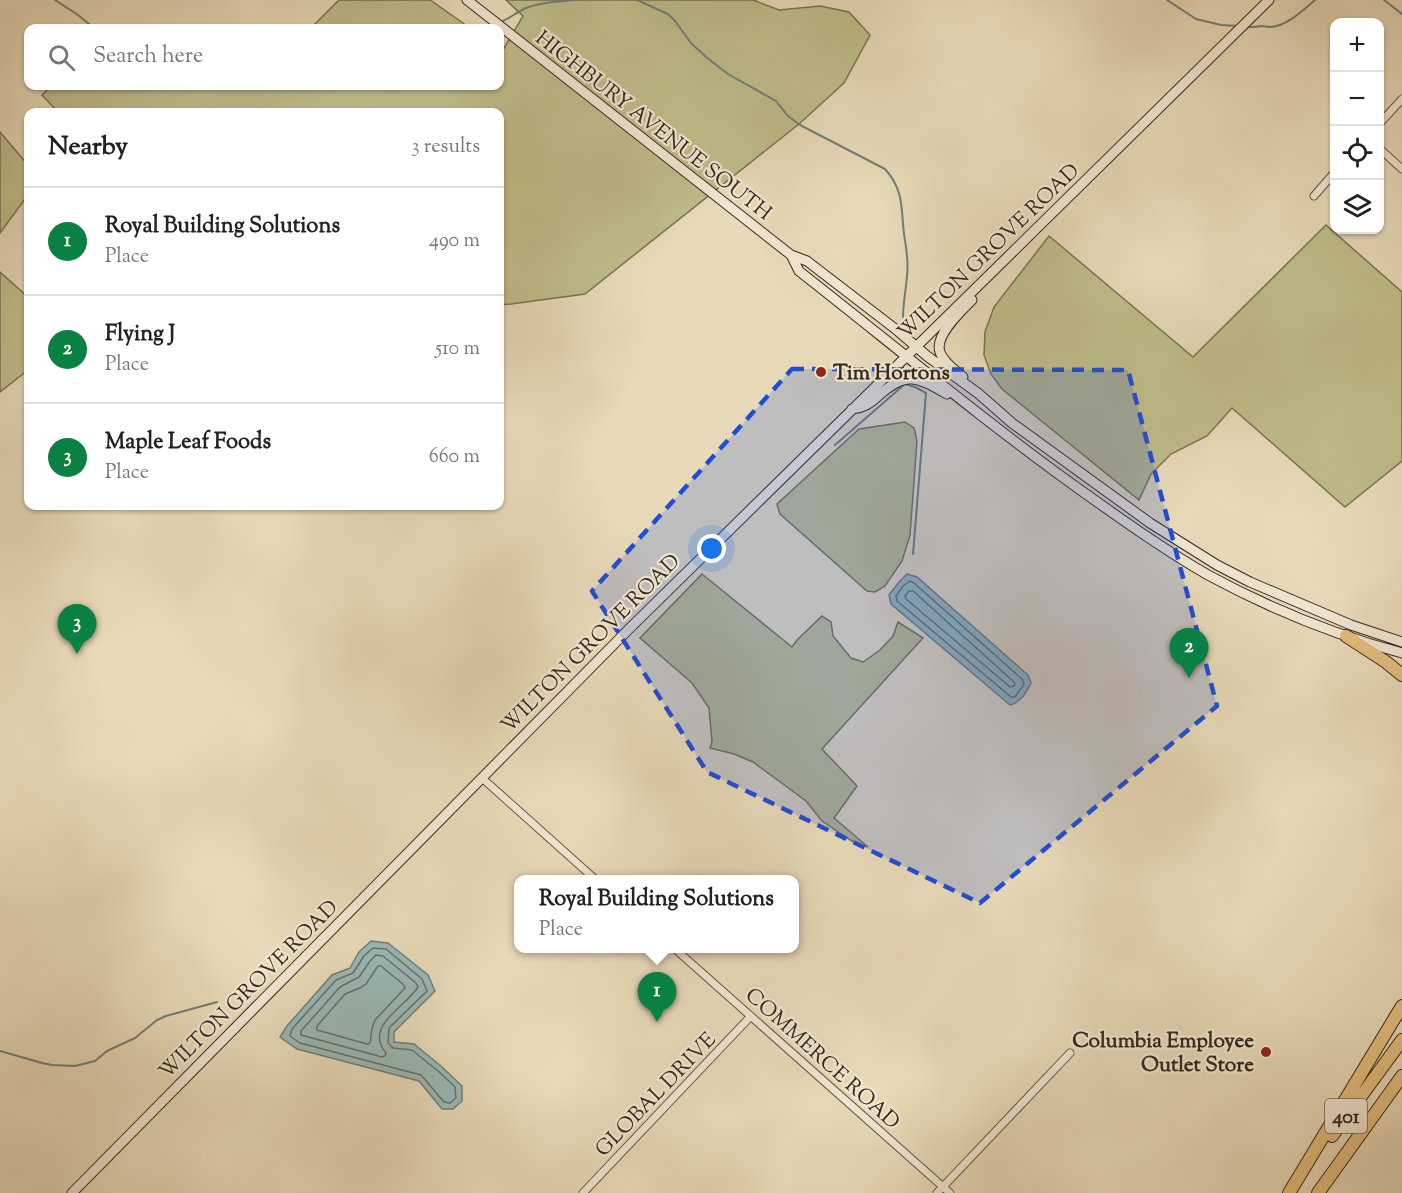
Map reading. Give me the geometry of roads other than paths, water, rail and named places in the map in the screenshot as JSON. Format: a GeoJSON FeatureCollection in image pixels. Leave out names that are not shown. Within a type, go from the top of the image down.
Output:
{"type":"FeatureCollection","features":[{"type":"Feature","properties":{"kind":"highway"},"geometry":{"type":"LineString","coordinates":[[1346,636],[1402,675]]}},
{"type":"Feature","properties":{"kind":"highway"},"geometry":{"type":"LineString","coordinates":[[1290,1193],[1402,1006]]}},
{"type":"Feature","properties":{"kind":"highway","name":"401"},"geometry":{"type":"LineString","coordinates":[[1290,1193],[1402,1040]]}},
{"type":"Feature","properties":{"kind":"highway","name":"401"},"geometry":{"type":"LineString","coordinates":[[1317,1193],[1402,1076]]}},
{"type":"Feature","properties":{"kind":"highway"},"geometry":{"type":"LineString","coordinates":[[1374,1116],[1402,1089]]}},
{"type":"Feature","properties":{"kind":"main road","name":"HIGHBURY AVENUE SOUTH"},"geometry":{"type":"LineString","coordinates":[[467,0],[497,24]]}},
{"type":"Feature","properties":{"kind":"main road","name":"WILTON GROVE ROAD"},"geometry":{"type":"LineString","coordinates":[[72,1193],[638,620],[1269,0]]}},
{"type":"Feature","properties":{"kind":"main road","name":"HIGHBURY AVENUE SOUTH"},"geometry":{"type":"LineString","coordinates":[[504,29],[791,255],[807,261],[979,394],[1012,423],[1150,524],[1217,565],[1250,582],[1341,621],[1402,642]]}},
{"type":"Feature","properties":{"kind":"main road","name":"HIGHBURY AVENUE SOUTH"},"geometry":{"type":"LineString","coordinates":[[791,255],[799,272],[1050,468],[1151,540],[1209,575],[1243,592],[1346,636],[1402,653]]}},
{"type":"Feature","properties":{"kind":"main road"},"geometry":{"type":"LineString","coordinates":[[979,394],[944,360],[939,346],[945,330],[1007,259]]}},
{"type":"Feature","properties":{"kind":"main road"},"geometry":{"type":"LineString","coordinates":[[852,409],[869,404],[893,383],[912,378],[921,380],[969,406]]}},
{"type":"Feature","properties":{"kind":"street"},"geometry":{"type":"LineString","coordinates":[[1384,119],[1402,99]]}},
{"type":"Feature","properties":{"kind":"street"},"geometry":{"type":"LineString","coordinates":[[1384,153],[1402,169]]}},
{"type":"Feature","properties":{"kind":"street"},"geometry":{"type":"LineString","coordinates":[[1314,196],[1330,178]]}},
{"type":"Feature","properties":{"kind":"street"},"geometry":{"type":"LineString","coordinates":[[482,778],[591,875]]}},
{"type":"Feature","properties":{"kind":"street","name":"COMMERCE ROAD"},"geometry":{"type":"LineString","coordinates":[[680,953],[950,1193]]}},
{"type":"Feature","properties":{"kind":"street","name":"GLOBAL DRIVE"},"geometry":{"type":"LineString","coordinates":[[583,1193],[750,1017]]}},
{"type":"Feature","properties":{"kind":"street"},"geometry":{"type":"LineString","coordinates":[[937,1193],[1070,1053]]}},
{"type":"Feature","properties":{"kind":"water"},"geometry":{"type":"Polygon","coordinates":[[[907,574],[917,577],[1028,675],[1031,683],[1020,699],[1010,705],[891,604],[889,595],[907,574]]]}},
{"type":"Feature","properties":{"kind":"water"},"geometry":{"type":"Polygon","coordinates":[[[371,941],[388,943],[428,975],[435,991],[394,1032],[394,1042],[414,1044],[462,1086],[462,1101],[453,1109],[442,1109],[419,1081],[297,1049],[280,1037],[332,975],[350,968],[359,952],[371,941]]]}},
{"type":"Feature","properties":{"kind":"waterway"},"geometry":{"type":"LineString","coordinates":[[55,0],[89,24]]}},
{"type":"Feature","properties":{"kind":"waterway"},"geometry":{"type":"LineString","coordinates":[[501,22],[532,6],[573,0]]}},
{"type":"Feature","properties":{"kind":"waterway"},"geometry":{"type":"LineString","coordinates":[[637,0],[668,14],[691,43],[706,57],[728,74],[776,101],[788,116],[800,125],[885,169],[896,184],[902,208],[908,265],[903,317]]}},
{"type":"Feature","properties":{"kind":"waterway"},"geometry":{"type":"LineString","coordinates":[[1167,0],[1196,19],[1221,25],[1238,26]]}},
{"type":"Feature","properties":{"kind":"waterway"},"geometry":{"type":"LineString","coordinates":[[1247,27],[1271,27],[1283,24],[1315,0]]}},
{"type":"Feature","properties":{"kind":"waterway"},"geometry":{"type":"LineString","coordinates":[[1384,0],[1402,14]]}},
{"type":"Feature","properties":{"kind":"waterway"},"geometry":{"type":"LineString","coordinates":[[835,445],[905,384],[926,393],[913,554]]}},
{"type":"Feature","properties":{"kind":"waterway"},"geometry":{"type":"LineString","coordinates":[[0,1051],[42,1063],[75,1066],[95,1061],[107,1051],[135,1038],[157,1020],[217,1002]]}},
{"type":"Feature","properties":{"kind":"place","name":"Tim Hortons"},"geometry":{"type":"Point","coordinates":[821,372]}},
{"type":"Feature","properties":{"kind":"place","name":"Maple Leaf Foods"},"geometry":{"type":"Point","coordinates":[77,654]}},
{"type":"Feature","properties":{"kind":"place","name":"Flying J"},"geometry":{"type":"Point","coordinates":[1189,678]}},
{"type":"Feature","properties":{"kind":"place","name":"Royal Building Solutions"},"geometry":{"type":"Point","coordinates":[657,1022]}},
{"type":"Feature","properties":{"kind":"place","name":"Columbia Employee Outlet Store"},"geometry":{"type":"Point","coordinates":[1266,1052]}}]}
